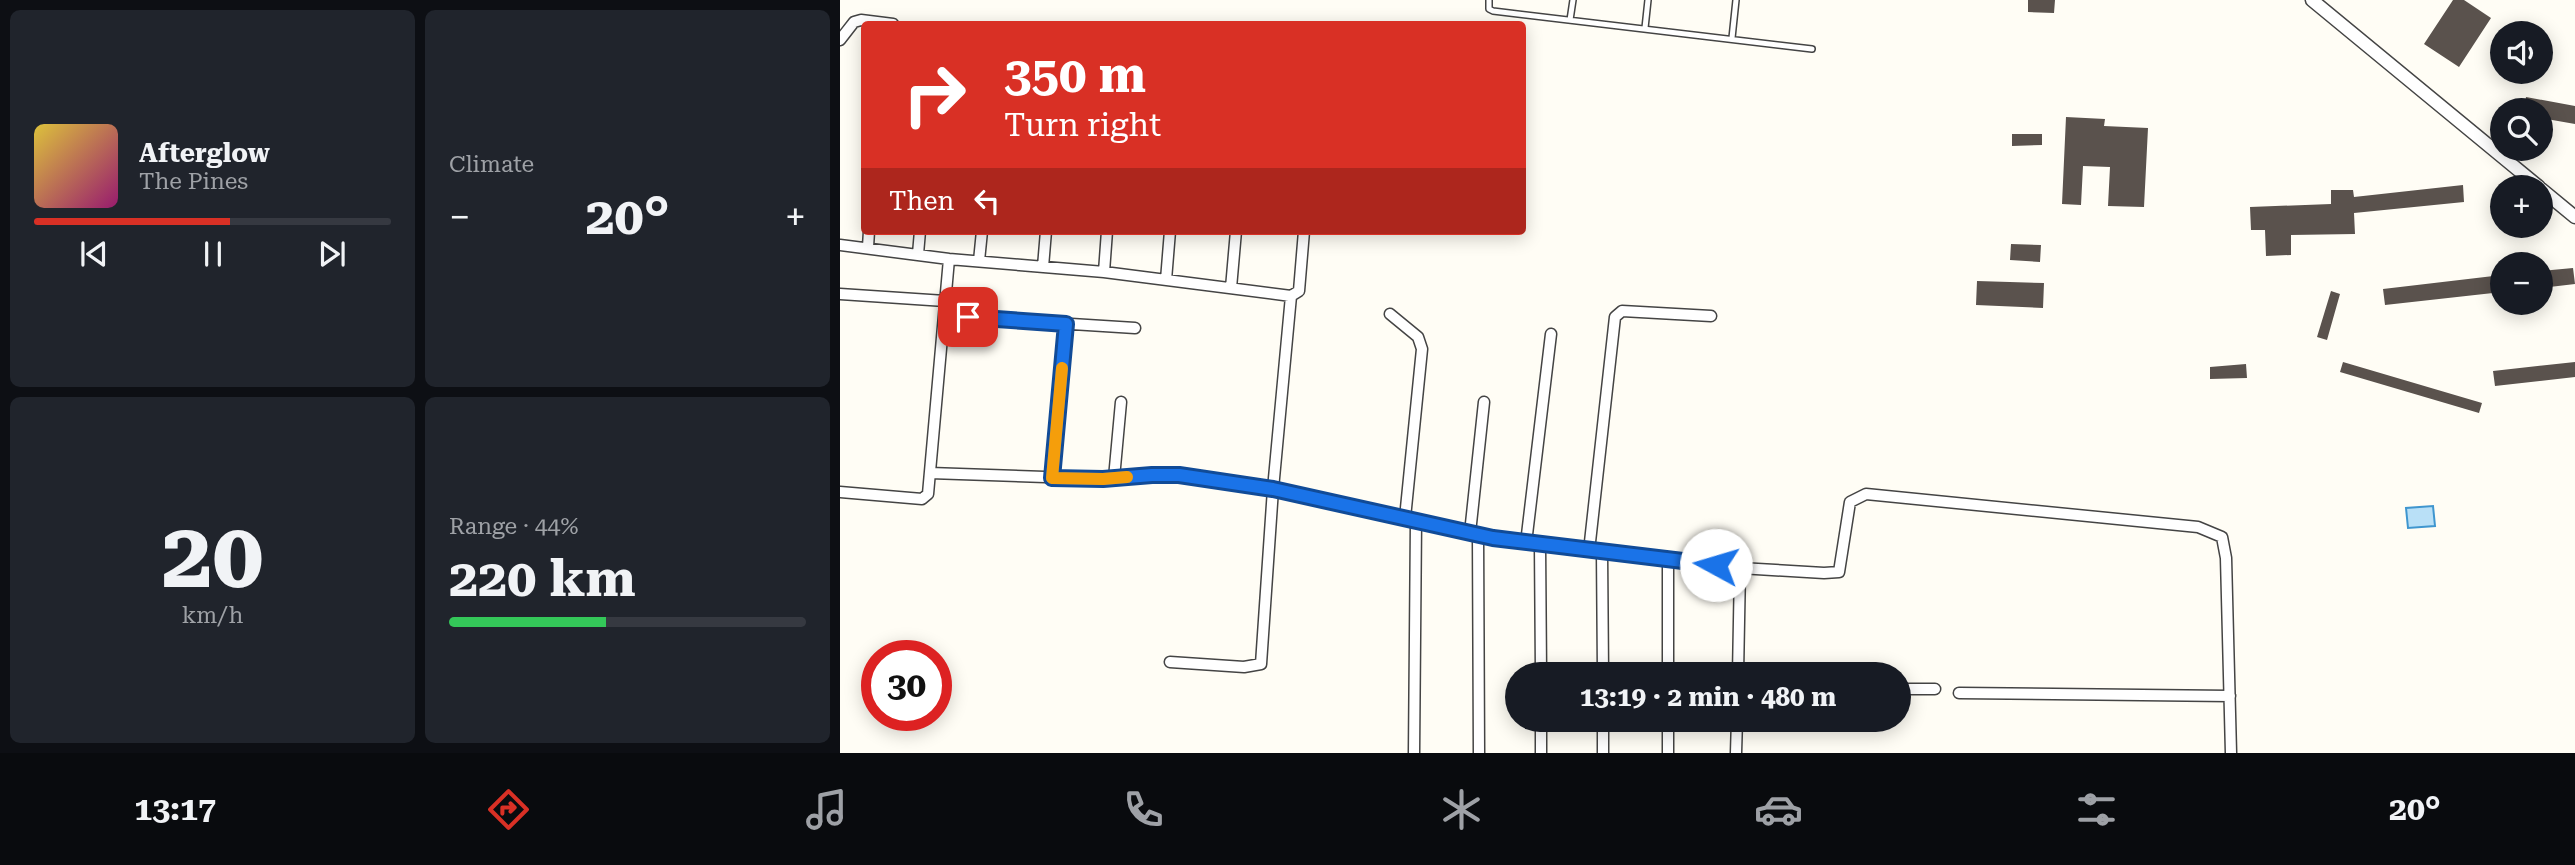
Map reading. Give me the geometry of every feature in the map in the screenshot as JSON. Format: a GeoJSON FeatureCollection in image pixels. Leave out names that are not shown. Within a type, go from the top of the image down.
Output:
{"type":"FeatureCollection","features":[{"type":"Feature","properties":{"kind":"street"},"geometry":{"type":"LineString","coordinates":[[2312,0],[2524,175]]}},
{"type":"Feature","properties":{"kind":"street"},"geometry":{"type":"LineString","coordinates":[[840,40],[854,22],[869,21]]}},
{"type":"Feature","properties":{"kind":"street"},"geometry":{"type":"LineString","coordinates":[[2553,199],[2575,217]]}},
{"type":"Feature","properties":{"kind":"street"},"geometry":{"type":"LineString","coordinates":[[868,247],[869,235]]}},
{"type":"Feature","properties":{"kind":"street"},"geometry":{"type":"LineString","coordinates":[[918,254],[920,235]]}},
{"type":"Feature","properties":{"kind":"street"},"geometry":{"type":"LineString","coordinates":[[979,261],[982,235]]}},
{"type":"Feature","properties":{"kind":"street"},"geometry":{"type":"LineString","coordinates":[[1043,267],[1046,235]]}},
{"type":"Feature","properties":{"kind":"street"},"geometry":{"type":"LineString","coordinates":[[1104,272],[1107,235]]}},
{"type":"Feature","properties":{"kind":"street"},"geometry":{"type":"LineString","coordinates":[[1166,280],[1170,235]]}},
{"type":"Feature","properties":{"kind":"street"},"geometry":{"type":"LineString","coordinates":[[1231,288],[1236,235]]}},
{"type":"Feature","properties":{"kind":"street"},"geometry":{"type":"LineString","coordinates":[[840,245],[948,259],[1104,272],[1291,296],[1299,291],[1304,235]]}},
{"type":"Feature","properties":{"kind":"street"},"geometry":{"type":"LineString","coordinates":[[840,492],[922,499],[928,494],[948,259]]}},
{"type":"Feature","properties":{"kind":"street"},"geometry":{"type":"LineString","coordinates":[[840,294],[945,301]]}},
{"type":"Feature","properties":{"kind":"street"},"geometry":{"type":"LineString","coordinates":[[1170,662],[1244,667],[1261,664],[1273,489],[1291,296]]}},
{"type":"Feature","properties":{"kind":"street"},"geometry":{"type":"LineString","coordinates":[[1590,551],[1615,317],[1622,312],[1710,316]]}},
{"type":"Feature","properties":{"kind":"street"},"geometry":{"type":"LineString","coordinates":[[1390,314],[1418,337],[1422,349],[1410,519],[1414,753]]}},
{"type":"Feature","properties":{"kind":"street"},"geometry":{"type":"LineString","coordinates":[[944,316],[1135,328]]}},
{"type":"Feature","properties":{"kind":"street"},"geometry":{"type":"LineString","coordinates":[[1052,478],[1066,324]]}},
{"type":"Feature","properties":{"kind":"street"},"geometry":{"type":"LineString","coordinates":[[1526,543],[1551,334]]}},
{"type":"Feature","properties":{"kind":"street"},"geometry":{"type":"LineString","coordinates":[[1114,478],[1121,402]]}},
{"type":"Feature","properties":{"kind":"street"},"geometry":{"type":"LineString","coordinates":[[1479,753],[1474,534],[1484,402]]}},
{"type":"Feature","properties":{"kind":"street"},"geometry":{"type":"LineString","coordinates":[[930,473],[1052,478],[1179,475],[1273,489],[1526,543],[1740,568],[1824,573],[1839,572],[1850,502],[1866,494],[2198,527],[2222,537],[2226,558],[2231,753]]}},
{"type":"Feature","properties":{"kind":"street"},"geometry":{"type":"LineString","coordinates":[[1541,545],[1541,662]]}},
{"type":"Feature","properties":{"kind":"street"},"geometry":{"type":"LineString","coordinates":[[1602,552],[1603,662]]}},
{"type":"Feature","properties":{"kind":"street"},"geometry":{"type":"LineString","coordinates":[[1668,560],[1668,662]]}},
{"type":"Feature","properties":{"kind":"street"},"geometry":{"type":"LineString","coordinates":[[1738,662],[1740,568]]}},
{"type":"Feature","properties":{"kind":"street"},"geometry":{"type":"LineString","coordinates":[[1911,689],[1935,689]]}},
{"type":"Feature","properties":{"kind":"street"},"geometry":{"type":"LineString","coordinates":[[1959,693],[2230,696]]}},
{"type":"Feature","properties":{"kind":"street"},"geometry":{"type":"LineString","coordinates":[[1541,732],[1541,753]]}},
{"type":"Feature","properties":{"kind":"street"},"geometry":{"type":"LineString","coordinates":[[1603,732],[1603,753]]}},
{"type":"Feature","properties":{"kind":"street"},"geometry":{"type":"LineString","coordinates":[[1668,732],[1668,753]]}},
{"type":"Feature","properties":{"kind":"street"},"geometry":{"type":"LineString","coordinates":[[1736,753],[1737,732]]}},
{"type":"Feature","properties":{"kind":"lane"},"geometry":{"type":"LineString","coordinates":[[1489,0],[1489,9],[1493,11],[1812,48]]}},
{"type":"Feature","properties":{"kind":"lane"},"geometry":{"type":"LineString","coordinates":[[1570,20],[1573,0]]}},
{"type":"Feature","properties":{"kind":"lane"},"geometry":{"type":"LineString","coordinates":[[1645,28],[1648,0]]}},
{"type":"Feature","properties":{"kind":"lane"},"geometry":{"type":"LineString","coordinates":[[1732,38],[1736,0]]}},
{"type":"Feature","properties":{"kind":"water"},"geometry":{"type":"Polygon","coordinates":[[[2433,506],[2435,526],[2408,528],[2406,508],[2433,506]]]}},
{"type":"Feature","properties":{"kind":"building"},"geometry":{"type":"Polygon","coordinates":[[[2028,0],[2055,0],[2054,13],[2028,12],[2028,0]]]}},
{"type":"Feature","properties":{"kind":"building"},"geometry":{"type":"Polygon","coordinates":[[[2453,0],[2464,0],[2491,18],[2459,67],[2424,44],[2453,0]]]}},
{"type":"Feature","properties":{"kind":"building"},"geometry":{"type":"Polygon","coordinates":[[[2553,102],[2575,106],[2575,124],[2553,120],[2553,102]]]}},
{"type":"Feature","properties":{"kind":"building"},"geometry":{"type":"Polygon","coordinates":[[[2066,117],[2105,119],[2104,126],[2148,128],[2144,207],[2108,206],[2110,167],[2083,166],[2081,205],[2062,204],[2066,117]]]}},
{"type":"Feature","properties":{"kind":"building"},"geometry":{"type":"Polygon","coordinates":[[[2012,134],[2042,134],[2042,145],[2012,146],[2012,134]]]}},
{"type":"Feature","properties":{"kind":"building"},"geometry":{"type":"Polygon","coordinates":[[[2463,185],[2464,202],[2354,213],[2355,234],[2291,235],[2291,255],[2266,256],[2265,230],[2251,230],[2250,207],[2331,204],[2331,190],[2353,190],[2354,197],[2463,185]]]}},
{"type":"Feature","properties":{"kind":"building"},"geometry":{"type":"Polygon","coordinates":[[[2011,244],[2041,245],[2040,262],[2010,260],[2011,244]]]}},
{"type":"Feature","properties":{"kind":"building"},"geometry":{"type":"Polygon","coordinates":[[[2573,268],[2575,284],[2553,287],[2553,270],[2573,268]]]}},
{"type":"Feature","properties":{"kind":"building"},"geometry":{"type":"Polygon","coordinates":[[[2490,276],[2490,293],[2385,305],[2383,289],[2490,276]]]}},
{"type":"Feature","properties":{"kind":"building"},"geometry":{"type":"Polygon","coordinates":[[[1977,281],[2044,283],[2043,308],[1976,305],[1977,281]]]}},
{"type":"Feature","properties":{"kind":"building"},"geometry":{"type":"Polygon","coordinates":[[[2331,291],[2340,294],[2327,340],[2317,337],[2331,291]]]}},
{"type":"Feature","properties":{"kind":"building"},"geometry":{"type":"Polygon","coordinates":[[[2343,362],[2482,403],[2479,413],[2340,372],[2343,362]]]}},
{"type":"Feature","properties":{"kind":"building"},"geometry":{"type":"Polygon","coordinates":[[[2575,362],[2575,377],[2495,386],[2493,371],[2575,362]]]}},
{"type":"Feature","properties":{"kind":"building"},"geometry":{"type":"Polygon","coordinates":[[[2246,364],[2247,378],[2210,379],[2210,367],[2246,364]]]}},
{"type":"Feature","properties":{"kind":"slow traffic"},"geometry":{"type":"LineString","coordinates":[[1062,368],[1052,478],[1127,477]]}},
{"type":"Feature","properties":{"kind":"route"},"geometry":{"type":"LineString","coordinates":[[968,317],[1066,324],[1052,478],[1103,479],[1179,475],[1273,489],[1493,538],[1716,565]]}}]}
